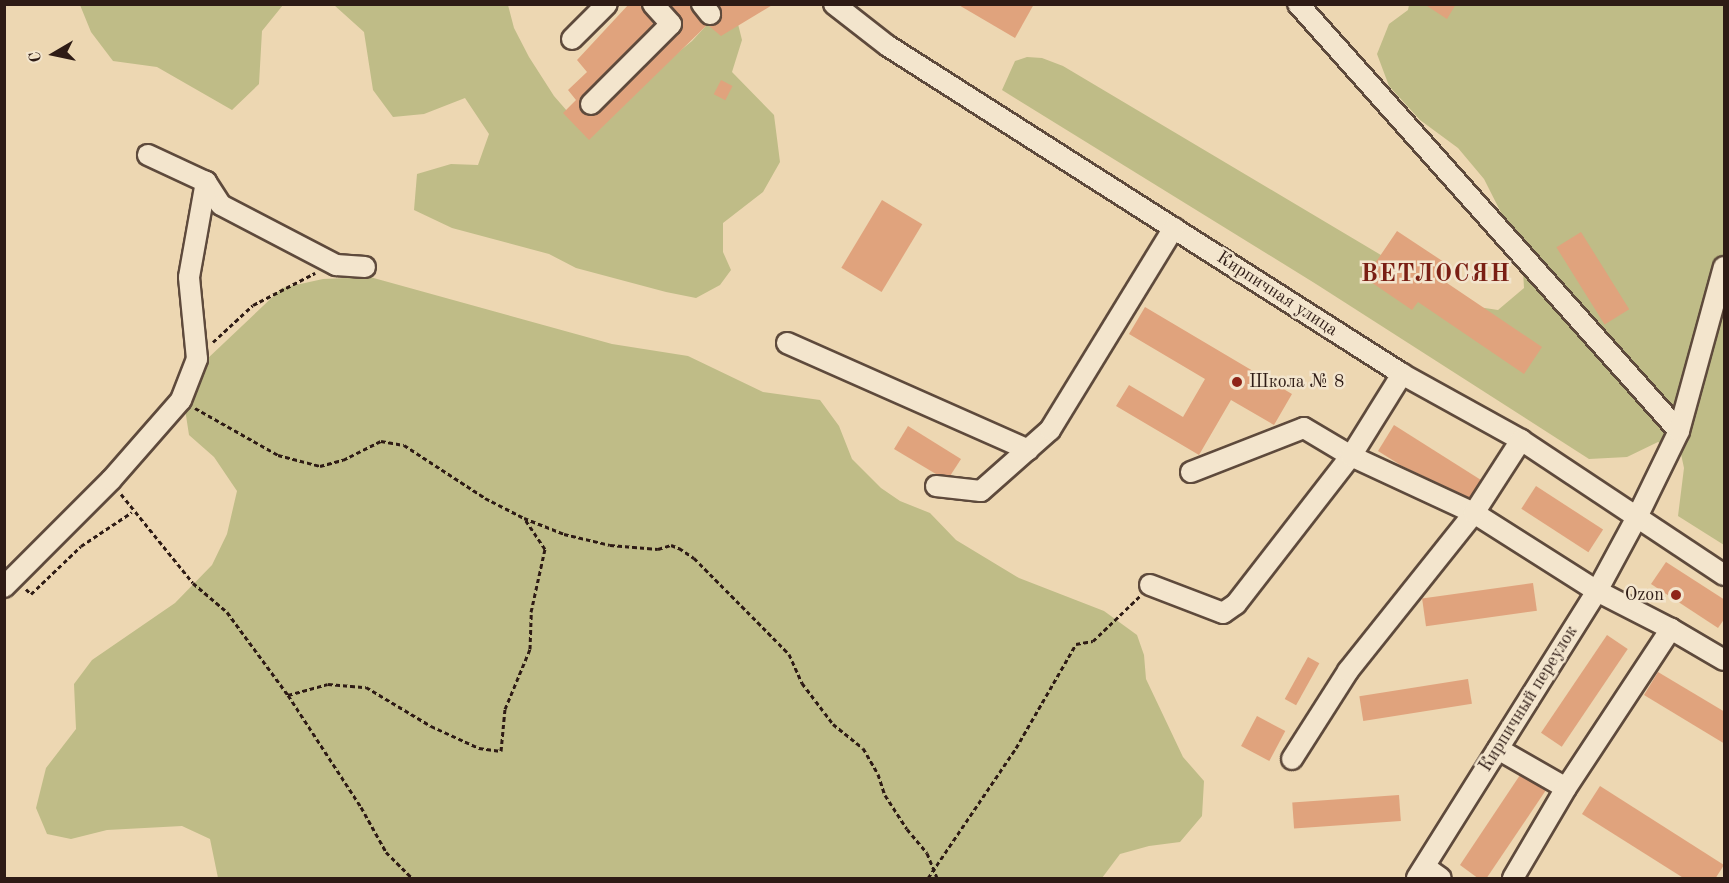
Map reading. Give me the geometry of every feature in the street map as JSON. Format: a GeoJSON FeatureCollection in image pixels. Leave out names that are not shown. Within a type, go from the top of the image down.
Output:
{"type":"FeatureCollection","features":[{"type":"Feature","properties":{"kind":"street"},"geometry":{"type":"LineString","coordinates":[[572,39],[607,4]]}},
{"type":"Feature","properties":{"kind":"street","name":"Кирпичная улица"},"geometry":{"type":"LineString","coordinates":[[834,4],[888,46],[1402,374],[1521,440],[1725,575]]}},
{"type":"Feature","properties":{"kind":"street"},"geometry":{"type":"LineString","coordinates":[[1298,4],[1678,431]]}},
{"type":"Feature","properties":{"kind":"street"},"geometry":{"type":"LineString","coordinates":[[591,104],[671,24],[656,5]]}},
{"type":"Feature","properties":{"kind":"street"},"geometry":{"type":"LineString","coordinates":[[148,155],[206,182],[221,205],[336,265],[365,267]]}},
{"type":"Feature","properties":{"kind":"street"},"geometry":{"type":"LineString","coordinates":[[9,583],[111,480],[181,400],[197,359],[189,277],[206,182]]}},
{"type":"Feature","properties":{"kind":"street"},"geometry":{"type":"LineString","coordinates":[[936,486],[981,491],[1050,430],[1174,228]]}},
{"type":"Feature","properties":{"kind":"street","name":"Кирпичный переулок"},"geometry":{"type":"LineString","coordinates":[[1421,873],[1597,591],[1637,517],[1678,431],[1725,267]]}},
{"type":"Feature","properties":{"kind":"street"},"geometry":{"type":"LineString","coordinates":[[787,343],[1028,450]]}},
{"type":"Feature","properties":{"kind":"street"},"geometry":{"type":"LineString","coordinates":[[1150,585],[1223,613],[1236,604],[1351,456],[1402,374]]}},
{"type":"Feature","properties":{"kind":"street"},"geometry":{"type":"LineString","coordinates":[[1191,472],[1304,428],[1351,456],[1474,513],[1597,591],[1721,652]]}},
{"type":"Feature","properties":{"kind":"street"},"geometry":{"type":"LineString","coordinates":[[1292,759],[1348,671],[1474,513],[1521,440]]}},
{"type":"Feature","properties":{"kind":"street"},"geometry":{"type":"LineString","coordinates":[[1513,879],[1566,788],[1671,629]]}},
{"type":"Feature","properties":{"kind":"street"},"geometry":{"type":"LineString","coordinates":[[1498,748],[1566,788]]}},
{"type":"Feature","properties":{"kind":"street"},"geometry":{"type":"LineString","coordinates":[[1421,873],[1441,879]]}},
{"type":"Feature","properties":{"kind":"path"},"geometry":{"type":"LineString","coordinates":[[197,359],[253,305],[300,280],[336,265]]}},
{"type":"Feature","properties":{"kind":"path"},"geometry":{"type":"LineString","coordinates":[[181,400],[278,455],[320,466],[343,460],[381,441],[404,445],[485,498],[524,518],[564,534],[610,545],[658,549],[671,545],[694,558],[789,654],[802,683],[833,724],[863,748],[878,774],[885,795],[907,829],[927,853],[937,879]]}},
{"type":"Feature","properties":{"kind":"path"},"geometry":{"type":"LineString","coordinates":[[111,480],[132,512],[193,583],[226,612],[288,695],[361,807],[386,852],[412,879]]}},
{"type":"Feature","properties":{"kind":"path"},"geometry":{"type":"LineString","coordinates":[[9,583],[31,594],[81,546],[132,512]]}},
{"type":"Feature","properties":{"kind":"path"},"geometry":{"type":"LineString","coordinates":[[288,695],[328,684],[366,687],[431,726],[478,748],[501,751],[505,709],[530,649],[531,612],[545,549],[524,518]]}},
{"type":"Feature","properties":{"kind":"path"},"geometry":{"type":"LineString","coordinates":[[927,879],[1016,748],[1076,644],[1093,641],[1150,585]]}},
{"type":"Feature","properties":{"kind":"shaded area"},"geometry":{"type":"Polygon","coordinates":[[[80,5],[283,5],[262,31],[259,84],[232,110],[157,67],[113,61],[91,32],[80,5]]]}},
{"type":"Feature","properties":{"kind":"shaded area"},"geometry":{"type":"Polygon","coordinates":[[[334,5],[508,5],[514,28],[529,57],[554,96],[574,119],[598,118],[692,41],[716,15],[738,24],[742,40],[732,72],[774,115],[780,162],[763,192],[723,223],[723,252],[731,270],[720,285],[696,298],[576,268],[549,254],[452,228],[414,210],[417,174],[451,164],[478,165],[489,134],[465,98],[424,114],[393,117],[373,90],[364,32],[334,5]]]}},
{"type":"Feature","properties":{"kind":"shaded area"},"geometry":{"type":"Polygon","coordinates":[[[1409,5],[1724,5],[1724,545],[1678,516],[1684,468],[1681,454],[1658,442],[1627,457],[1589,459],[1316,284],[1002,90],[1015,61],[1027,57],[1042,58],[1063,66],[1465,305],[1498,310],[1524,288],[1522,254],[1484,179],[1458,148],[1420,120],[1389,86],[1377,54],[1389,24],[1408,10],[1409,5]]]}},
{"type":"Feature","properties":{"kind":"shaded area"},"geometry":{"type":"Polygon","coordinates":[[[370,277],[612,344],[688,356],[763,392],[820,400],[839,426],[852,459],[881,488],[900,501],[930,513],[956,540],[1019,578],[1104,611],[1137,635],[1144,655],[1146,679],[1183,757],[1204,781],[1202,816],[1180,842],[1149,846],[1120,854],[1102,878],[218,878],[210,839],[182,826],[107,830],[71,839],[47,834],[36,808],[46,768],[76,729],[74,684],[92,660],[175,603],[212,565],[227,534],[237,491],[214,457],[189,435],[183,396],[206,360],[282,288],[323,279],[370,277]]]}},
{"type":"Feature","properties":{"kind":"building"},"geometry":{"type":"Polygon","coordinates":[[[629,4],[639,4],[654,24],[582,96],[580,108],[587,115],[599,112],[679,32],[682,21],[671,6],[673,4],[690,4],[693,11],[707,25],[589,140],[563,113],[576,100],[568,90],[587,72],[577,60],[629,4]]]}},
{"type":"Feature","properties":{"kind":"building"},"geometry":{"type":"Polygon","coordinates":[[[718,4],[774,4],[721,36],[709,26],[717,24],[721,19],[722,12],[718,4]]]}},
{"type":"Feature","properties":{"kind":"building"},"geometry":{"type":"Polygon","coordinates":[[[957,4],[1034,4],[1015,38],[957,4]]]}},
{"type":"Feature","properties":{"kind":"building"},"geometry":{"type":"Polygon","coordinates":[[[1424,4],[1456,4],[1447,19],[1424,4]]]}},
{"type":"Feature","properties":{"kind":"building"},"geometry":{"type":"Polygon","coordinates":[[[721,80],[733,86],[725,100],[714,94],[721,80]]]}},
{"type":"Feature","properties":{"kind":"building"},"geometry":{"type":"Polygon","coordinates":[[[882,200],[922,224],[882,292],[841,268],[882,200]]]}},
{"type":"Feature","properties":{"kind":"building"},"geometry":{"type":"Polygon","coordinates":[[[1397,231],[1456,270],[1447,283],[1542,347],[1524,374],[1418,302],[1412,310],[1365,278],[1397,231]]]}},
{"type":"Feature","properties":{"kind":"building"},"geometry":{"type":"Polygon","coordinates":[[[1581,232],[1629,309],[1605,325],[1556,247],[1581,232]]]}},
{"type":"Feature","properties":{"kind":"building","name":"Школа № 8"},"geometry":{"type":"Polygon","coordinates":[[[1145,307],[1292,394],[1274,425],[1231,400],[1199,455],[1116,406],[1129,385],[1183,417],[1205,379],[1129,334],[1145,307]]]}},
{"type":"Feature","properties":{"kind":"building"},"geometry":{"type":"Polygon","coordinates":[[[1394,425],[1481,480],[1470,498],[1402,466],[1378,451],[1394,425]]]}},
{"type":"Feature","properties":{"kind":"building"},"geometry":{"type":"Polygon","coordinates":[[[908,426],[961,459],[950,476],[936,474],[894,449],[908,426]]]}},
{"type":"Feature","properties":{"kind":"building"},"geometry":{"type":"Polygon","coordinates":[[[1536,486],[1603,530],[1588,552],[1521,509],[1536,486]]]}},
{"type":"Feature","properties":{"kind":"building"},"geometry":{"type":"Polygon","coordinates":[[[1666,562],[1725,600],[1725,618],[1718,628],[1651,584],[1666,562]]]}},
{"type":"Feature","properties":{"kind":"building"},"geometry":{"type":"Polygon","coordinates":[[[1533,583],[1537,611],[1426,626],[1422,599],[1533,583]]]}},
{"type":"Feature","properties":{"kind":"building"},"geometry":{"type":"Polygon","coordinates":[[[1607,635],[1628,649],[1562,747],[1541,733],[1607,635]]]}},
{"type":"Feature","properties":{"kind":"building"},"geometry":{"type":"Polygon","coordinates":[[[1308,657],[1319,663],[1296,705],[1285,699],[1308,657]]]}},
{"type":"Feature","properties":{"kind":"building"},"geometry":{"type":"Polygon","coordinates":[[[1658,672],[1725,712],[1725,744],[1644,695],[1658,672]]]}},
{"type":"Feature","properties":{"kind":"building"},"geometry":{"type":"Polygon","coordinates":[[[1468,679],[1472,704],[1363,721],[1359,696],[1468,679]]]}},
{"type":"Feature","properties":{"kind":"building"},"geometry":{"type":"Polygon","coordinates":[[[1257,716],[1285,731],[1269,761],[1241,746],[1257,716]]]}},
{"type":"Feature","properties":{"kind":"building"},"geometry":{"type":"Polygon","coordinates":[[[1520,775],[1546,790],[1486,879],[1479,879],[1460,865],[1520,775]]]}},
{"type":"Feature","properties":{"kind":"building"},"geometry":{"type":"Polygon","coordinates":[[[1600,786],[1724,865],[1715,879],[1685,879],[1582,814],[1600,786]]]}},
{"type":"Feature","properties":{"kind":"building"},"geometry":{"type":"Polygon","coordinates":[[[1399,795],[1401,821],[1294,828],[1292,802],[1399,795]]]}},
{"type":"Feature","properties":{"kind":"place","name":"Школа № 8"},"geometry":{"type":"Point","coordinates":[1237,382]}},
{"type":"Feature","properties":{"kind":"place","name":"Ozon"},"geometry":{"type":"Point","coordinates":[1676,595]}},
{"type":"Feature","properties":{"kind":"district","name":"ВЕТЛОСЯН"},"geometry":{"type":"Point","coordinates":[1436,276]}}]}
